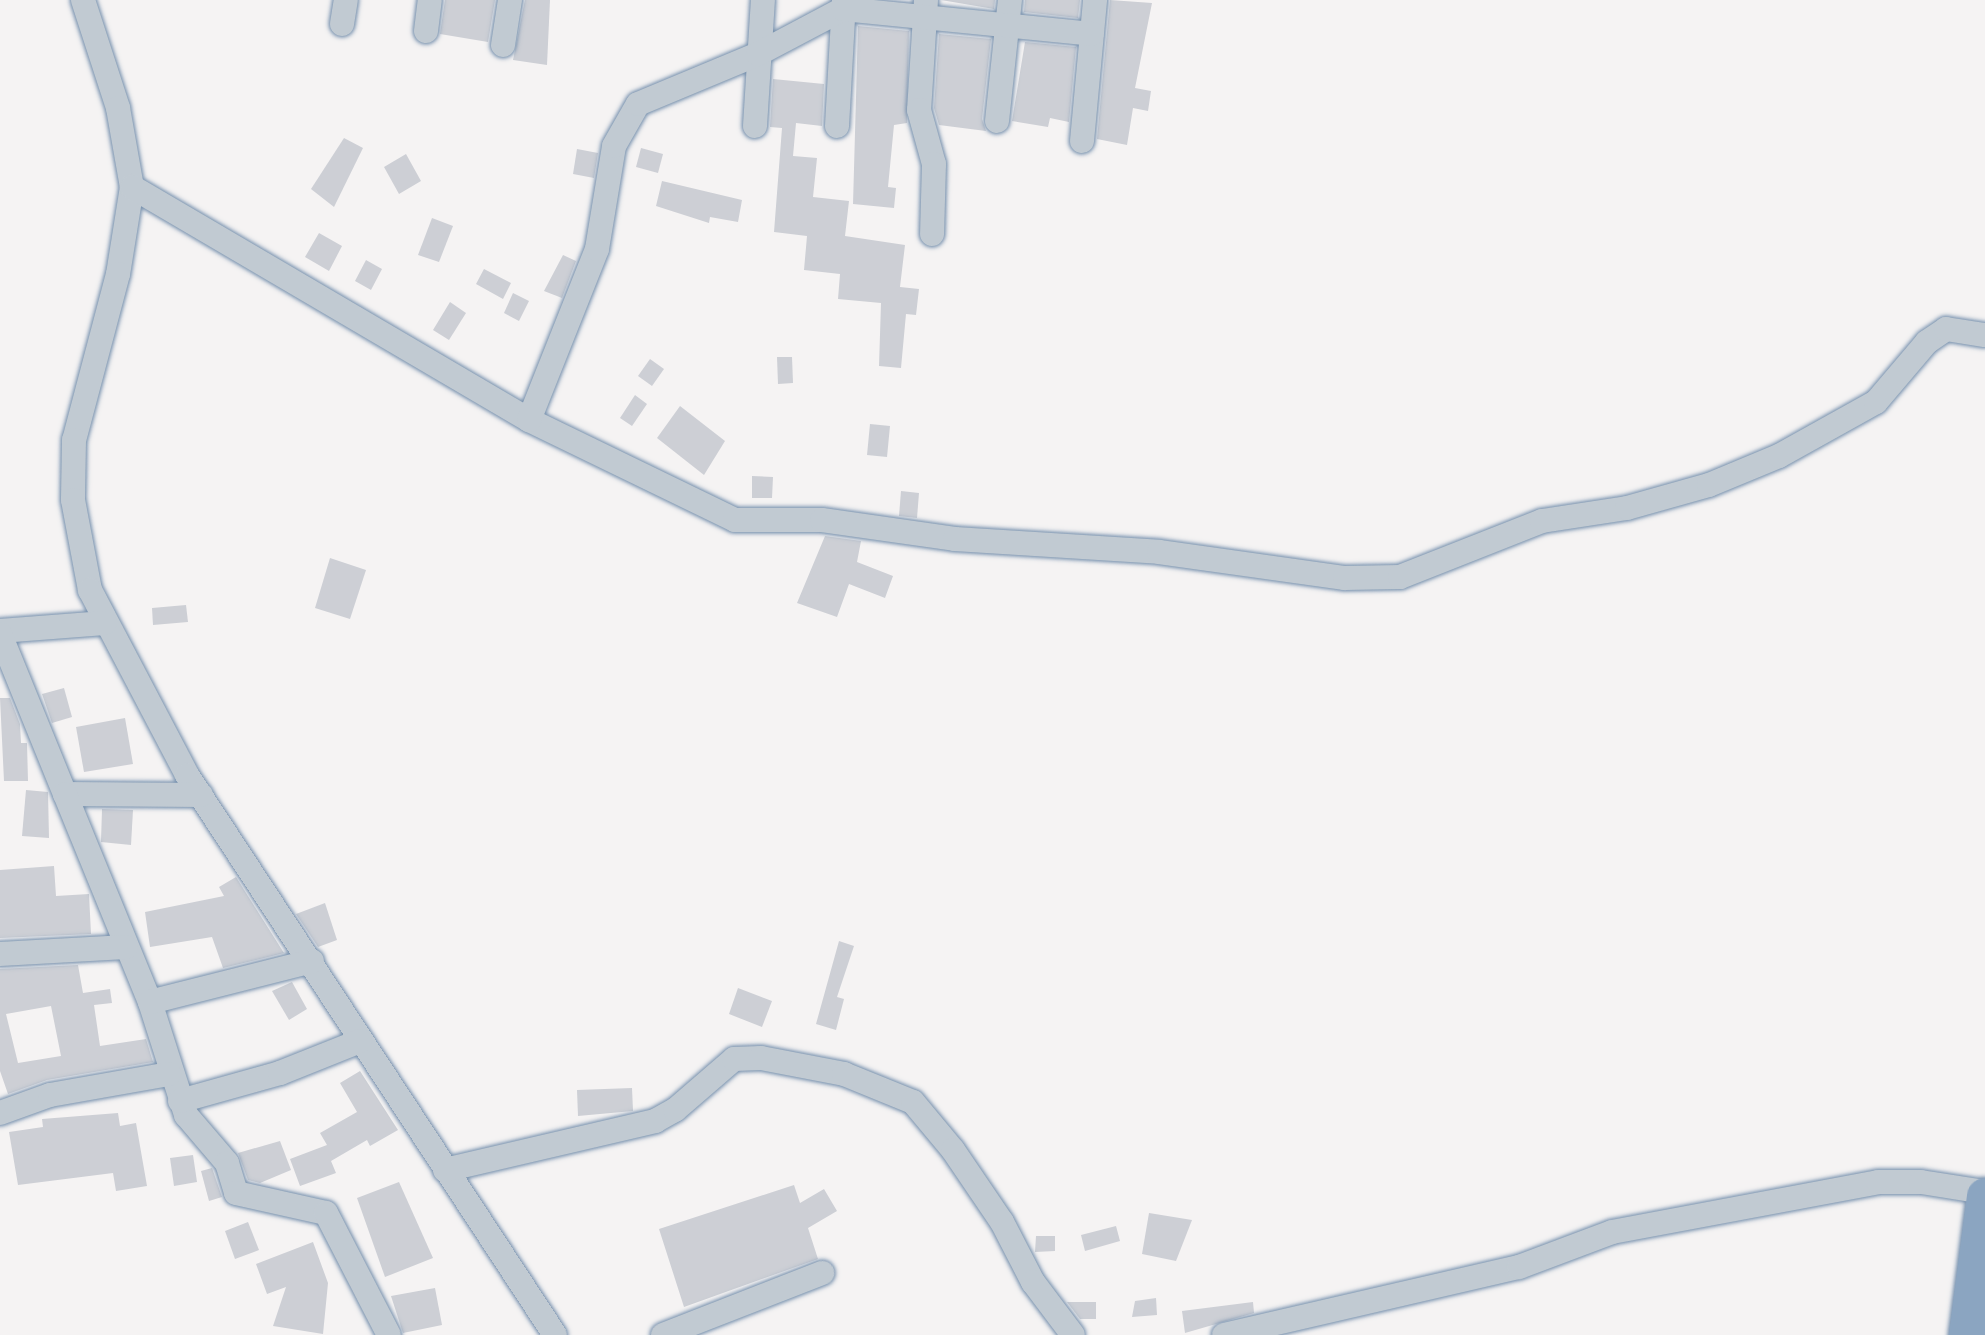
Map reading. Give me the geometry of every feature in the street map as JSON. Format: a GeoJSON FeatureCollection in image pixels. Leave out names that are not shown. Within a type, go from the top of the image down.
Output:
{"type":"FeatureCollection","features":[{"type":"Feature","properties":{"kind":"highway"},"geometry":{"type":"LineString","coordinates":[[1967,1335],[1985,1194]]}},
{"type":"Feature","properties":{"kind":"street"},"geometry":{"type":"LineString","coordinates":[[83,0],[118,108],[132,187],[118,274],[79,415],[71,469],[78,541],[105,623],[201,795],[555,1335]]}},
{"type":"Feature","properties":{"kind":"street"},"geometry":{"type":"LineString","coordinates":[[426,31],[430,0]]}},
{"type":"Feature","properties":{"kind":"street"},"geometry":{"type":"LineString","coordinates":[[503,45],[510,0]]}},
{"type":"Feature","properties":{"kind":"street"},"geometry":{"type":"LineString","coordinates":[[755,126],[763,0]]}},
{"type":"Feature","properties":{"kind":"street"},"geometry":{"type":"LineString","coordinates":[[997,121],[1010,0]]}},
{"type":"Feature","properties":{"kind":"street"},"geometry":{"type":"LineString","coordinates":[[1082,141],[1095,0]]}},
{"type":"Feature","properties":{"kind":"street"},"geometry":{"type":"LineString","coordinates":[[529,420],[597,249],[614,146],[638,104],[758,54],[844,4],[925,9],[1008,29],[1092,34]]}},
{"type":"Feature","properties":{"kind":"street"},"geometry":{"type":"LineString","coordinates":[[837,126],[844,4]]}},
{"type":"Feature","properties":{"kind":"street"},"geometry":{"type":"LineString","coordinates":[[925,9],[919,110],[932,150],[932,234]]}},
{"type":"Feature","properties":{"kind":"street"},"geometry":{"type":"LineString","coordinates":[[132,187],[529,420],[715,513],[750,523],[822,520],[955,539],[1159,552],[1381,580],[1542,521],[1627,508],[1709,485],[1779,456],[1876,402],[1927,342],[1946,329],[1985,335]]}},
{"type":"Feature","properties":{"kind":"street"},"geometry":{"type":"LineString","coordinates":[[105,623],[0,632],[150,1002],[169,1074],[180,1101],[227,1163],[236,1193],[326,1213],[389,1335]]}},
{"type":"Feature","properties":{"kind":"street"},"geometry":{"type":"LineString","coordinates":[[65,794],[201,795]]}},
{"type":"Feature","properties":{"kind":"street"},"geometry":{"type":"LineString","coordinates":[[0,954],[126,947]]}},
{"type":"Feature","properties":{"kind":"street"},"geometry":{"type":"LineString","coordinates":[[150,1002],[312,961]]}},
{"type":"Feature","properties":{"kind":"street"},"geometry":{"type":"LineString","coordinates":[[180,1101],[280,1073],[360,1041]]}},
{"type":"Feature","properties":{"kind":"street"},"geometry":{"type":"LineString","coordinates":[[445,1170],[655,1121],[675,1110],[734,1059],[844,1074],[913,1102],[953,1150],[1002,1222],[1033,1282],[1073,1335]]}},
{"type":"Feature","properties":{"kind":"street"},"geometry":{"type":"LineString","coordinates":[[0,1113],[50,1095],[169,1074]]}},
{"type":"Feature","properties":{"kind":"street"},"geometry":{"type":"LineString","coordinates":[[1224,1335],[1316,1324],[1519,1267],[1612,1232],[1878,1182],[1921,1182],[1985,1194]]}},
{"type":"Feature","properties":{"kind":"street"},"geometry":{"type":"LineString","coordinates":[[663,1335],[822,1273]]}},
{"type":"Feature","properties":{"kind":"building"},"geometry":{"type":"Polygon","coordinates":[[[445,0],[495,0],[488,42],[440,34],[445,0]]]}},
{"type":"Feature","properties":{"kind":"building"},"geometry":{"type":"Polygon","coordinates":[[[525,0],[550,0],[547,65],[513,60],[525,0]]]}},
{"type":"Feature","properties":{"kind":"building"},"geometry":{"type":"Polygon","coordinates":[[[941,0],[995,0],[994,9],[941,0]]]}},
{"type":"Feature","properties":{"kind":"building"},"geometry":{"type":"Polygon","coordinates":[[[1025,0],[1080,0],[1078,18],[1024,12],[1025,0]]]}},
{"type":"Feature","properties":{"kind":"building"},"geometry":{"type":"Polygon","coordinates":[[[1110,0],[1152,3],[1135,88],[1151,91],[1148,111],[1133,108],[1127,145],[1097,139],[1110,0]]]}},
{"type":"Feature","properties":{"kind":"building"},"geometry":{"type":"Polygon","coordinates":[[[858,26],[909,31],[907,123],[894,125],[888,187],[896,188],[894,208],[853,204],[858,26]]]}},
{"type":"Feature","properties":{"kind":"building"},"geometry":{"type":"Polygon","coordinates":[[[939,34],[991,39],[982,119],[986,131],[939,125],[934,108],[939,34]]]}},
{"type":"Feature","properties":{"kind":"building"},"geometry":{"type":"Polygon","coordinates":[[[1025,42],[1076,47],[1069,122],[1050,118],[1048,127],[1012,121],[1025,42]]]}},
{"type":"Feature","properties":{"kind":"building"},"geometry":{"type":"Polygon","coordinates":[[[773,79],[824,84],[822,126],[796,123],[793,156],[817,158],[813,197],[849,201],[845,236],[905,245],[900,287],[919,289],[916,315],[906,314],[901,368],[879,366],[881,303],[838,299],[840,274],[804,270],[807,236],[774,232],[782,128],[770,127],[773,79]]]}},
{"type":"Feature","properties":{"kind":"building"},"geometry":{"type":"Polygon","coordinates":[[[344,138],[363,148],[334,207],[311,189],[344,138]]]}},
{"type":"Feature","properties":{"kind":"building"},"geometry":{"type":"Polygon","coordinates":[[[641,148],[663,154],[658,173],[636,167],[641,148]]]}},
{"type":"Feature","properties":{"kind":"building"},"geometry":{"type":"Polygon","coordinates":[[[577,149],[598,153],[594,178],[573,174],[577,149]]]}},
{"type":"Feature","properties":{"kind":"building"},"geometry":{"type":"Polygon","coordinates":[[[406,154],[421,181],[399,194],[384,167],[406,154]]]}},
{"type":"Feature","properties":{"kind":"building"},"geometry":{"type":"Polygon","coordinates":[[[662,181],[742,200],[738,222],[710,217],[709,223],[656,206],[662,181]]]}},
{"type":"Feature","properties":{"kind":"building"},"geometry":{"type":"Polygon","coordinates":[[[432,218],[453,226],[439,262],[418,255],[432,218]]]}},
{"type":"Feature","properties":{"kind":"building"},"geometry":{"type":"Polygon","coordinates":[[[319,233],[342,246],[329,271],[305,257],[319,233]]]}},
{"type":"Feature","properties":{"kind":"building"},"geometry":{"type":"Polygon","coordinates":[[[563,255],[576,261],[562,298],[544,291],[563,255]]]}},
{"type":"Feature","properties":{"kind":"building"},"geometry":{"type":"Polygon","coordinates":[[[366,260],[382,269],[371,290],[355,281],[366,260]]]}},
{"type":"Feature","properties":{"kind":"building"},"geometry":{"type":"Polygon","coordinates":[[[484,269],[511,283],[503,299],[476,284],[484,269]]]}},
{"type":"Feature","properties":{"kind":"building"},"geometry":{"type":"Polygon","coordinates":[[[513,293],[529,301],[519,321],[504,313],[513,293]]]}},
{"type":"Feature","properties":{"kind":"building"},"geometry":{"type":"Polygon","coordinates":[[[450,302],[466,313],[449,340],[433,330],[450,302]]]}},
{"type":"Feature","properties":{"kind":"building"},"geometry":{"type":"Polygon","coordinates":[[[777,357],[792,357],[793,383],[778,384],[777,357]]]}},
{"type":"Feature","properties":{"kind":"building"},"geometry":{"type":"Polygon","coordinates":[[[650,359],[664,369],[652,386],[638,376],[650,359]]]}},
{"type":"Feature","properties":{"kind":"building"},"geometry":{"type":"Polygon","coordinates":[[[635,395],[647,404],[632,426],[620,418],[635,395]]]}},
{"type":"Feature","properties":{"kind":"building"},"geometry":{"type":"Polygon","coordinates":[[[680,406],[725,441],[704,475],[657,438],[680,406]]]}},
{"type":"Feature","properties":{"kind":"building"},"geometry":{"type":"Polygon","coordinates":[[[870,424],[890,426],[887,457],[867,455],[870,424]]]}},
{"type":"Feature","properties":{"kind":"building"},"geometry":{"type":"Polygon","coordinates":[[[752,476],[773,477],[772,498],[752,498],[752,476]]]}},
{"type":"Feature","properties":{"kind":"building"},"geometry":{"type":"Polygon","coordinates":[[[901,491],[919,493],[917,518],[899,516],[901,491]]]}},
{"type":"Feature","properties":{"kind":"building"},"geometry":{"type":"Polygon","coordinates":[[[825,536],[861,541],[857,562],[893,576],[885,598],[849,584],[837,617],[797,603],[825,536]]]}},
{"type":"Feature","properties":{"kind":"building"},"geometry":{"type":"Polygon","coordinates":[[[330,558],[366,570],[350,619],[315,608],[330,558]]]}},
{"type":"Feature","properties":{"kind":"building"},"geometry":{"type":"Polygon","coordinates":[[[186,605],[188,622],[153,625],[152,608],[186,605]]]}},
{"type":"Feature","properties":{"kind":"building"},"geometry":{"type":"Polygon","coordinates":[[[64,688],[72,717],[52,723],[42,694],[64,688]]]}},
{"type":"Feature","properties":{"kind":"building"},"geometry":{"type":"Polygon","coordinates":[[[0,698],[10,698],[20,724],[21,743],[27,743],[28,781],[4,781],[0,698]]]}},
{"type":"Feature","properties":{"kind":"building"},"geometry":{"type":"Polygon","coordinates":[[[125,718],[133,764],[84,772],[76,727],[125,718]]]}},
{"type":"Feature","properties":{"kind":"building"},"geometry":{"type":"Polygon","coordinates":[[[26,790],[48,792],[49,838],[22,836],[26,790]]]}},
{"type":"Feature","properties":{"kind":"building"},"geometry":{"type":"Polygon","coordinates":[[[102,809],[133,810],[131,845],[101,842],[102,809]]]}},
{"type":"Feature","properties":{"kind":"building"},"geometry":{"type":"Polygon","coordinates":[[[54,866],[56,896],[89,894],[91,934],[0,938],[0,870],[54,866]]]}},
{"type":"Feature","properties":{"kind":"building"},"geometry":{"type":"Polygon","coordinates":[[[236,877],[284,953],[223,968],[212,937],[150,947],[145,912],[224,896],[219,887],[236,877]]]}},
{"type":"Feature","properties":{"kind":"building"},"geometry":{"type":"Polygon","coordinates":[[[325,903],[337,940],[318,947],[296,914],[325,903]]]}},
{"type":"Feature","properties":{"kind":"building"},"geometry":{"type":"Polygon","coordinates":[[[839,941],[854,946],[837,997],[844,999],[836,1030],[816,1024],[839,941]]]}},
{"type":"Feature","properties":{"kind":"building"},"geometry":{"type":"Polygon","coordinates":[[[78,965],[83,993],[110,989],[112,1003],[94,1005],[100,1046],[146,1039],[153,1062],[47,1080],[8,1094],[0,1071],[0,969],[78,965]],[[51,1006],[6,1014],[18,1063],[61,1056],[51,1006]]]}},
{"type":"Feature","properties":{"kind":"building"},"geometry":{"type":"Polygon","coordinates":[[[292,982],[307,1009],[289,1020],[272,991],[292,982]]]}},
{"type":"Feature","properties":{"kind":"building"},"geometry":{"type":"Polygon","coordinates":[[[738,988],[772,1001],[762,1027],[729,1014],[738,988]]]}},
{"type":"Feature","properties":{"kind":"building"},"geometry":{"type":"Polygon","coordinates":[[[360,1071],[398,1130],[370,1146],[367,1140],[331,1161],[336,1173],[300,1186],[290,1159],[327,1145],[320,1133],[357,1112],[340,1083],[360,1071]]]}},
{"type":"Feature","properties":{"kind":"building"},"geometry":{"type":"Polygon","coordinates":[[[632,1088],[633,1111],[578,1116],[577,1090],[632,1088]]]}},
{"type":"Feature","properties":{"kind":"building"},"geometry":{"type":"Polygon","coordinates":[[[118,1113],[120,1126],[136,1123],[147,1186],[116,1191],[113,1173],[18,1185],[9,1132],[43,1127],[42,1119],[118,1113]]]}},
{"type":"Feature","properties":{"kind":"building"},"geometry":{"type":"Polygon","coordinates":[[[280,1141],[291,1170],[260,1183],[248,1180],[238,1153],[280,1141]]]}},
{"type":"Feature","properties":{"kind":"building"},"geometry":{"type":"Polygon","coordinates":[[[193,1155],[197,1182],[174,1186],[170,1158],[193,1155]]]}},
{"type":"Feature","properties":{"kind":"building"},"geometry":{"type":"Polygon","coordinates":[[[212,1168],[222,1197],[209,1201],[201,1171],[212,1168]]]}},
{"type":"Feature","properties":{"kind":"building"},"geometry":{"type":"Polygon","coordinates":[[[399,1182],[433,1258],[385,1277],[357,1198],[399,1182]]]}},
{"type":"Feature","properties":{"kind":"building"},"geometry":{"type":"Polygon","coordinates":[[[794,1185],[800,1203],[824,1189],[837,1211],[808,1228],[818,1259],[684,1307],[659,1229],[794,1185]]]}},
{"type":"Feature","properties":{"kind":"building"},"geometry":{"type":"Polygon","coordinates":[[[1149,1213],[1192,1220],[1176,1261],[1142,1254],[1149,1213]]]}},
{"type":"Feature","properties":{"kind":"building"},"geometry":{"type":"Polygon","coordinates":[[[248,1222],[259,1250],[235,1259],[225,1231],[248,1222]]]}},
{"type":"Feature","properties":{"kind":"building"},"geometry":{"type":"Polygon","coordinates":[[[1116,1226],[1120,1241],[1085,1251],[1081,1235],[1116,1226]]]}},
{"type":"Feature","properties":{"kind":"building"},"geometry":{"type":"Polygon","coordinates":[[[1036,1236],[1055,1236],[1055,1251],[1035,1252],[1036,1236]]]}},
{"type":"Feature","properties":{"kind":"building"},"geometry":{"type":"Polygon","coordinates":[[[313,1242],[328,1283],[323,1334],[273,1326],[286,1287],[267,1294],[256,1264],[313,1242]]]}},
{"type":"Feature","properties":{"kind":"building"},"geometry":{"type":"Polygon","coordinates":[[[435,1288],[442,1325],[403,1333],[391,1296],[435,1288]]]}},
{"type":"Feature","properties":{"kind":"building"},"geometry":{"type":"Polygon","coordinates":[[[1156,1298],[1157,1315],[1132,1317],[1135,1301],[1156,1298]]]}},
{"type":"Feature","properties":{"kind":"building"},"geometry":{"type":"Polygon","coordinates":[[[1067,1302],[1096,1302],[1096,1319],[1080,1319],[1067,1302]]]}},
{"type":"Feature","properties":{"kind":"building"},"geometry":{"type":"Polygon","coordinates":[[[1253,1302],[1254,1313],[1185,1333],[1182,1311],[1253,1302]]]}}]}
